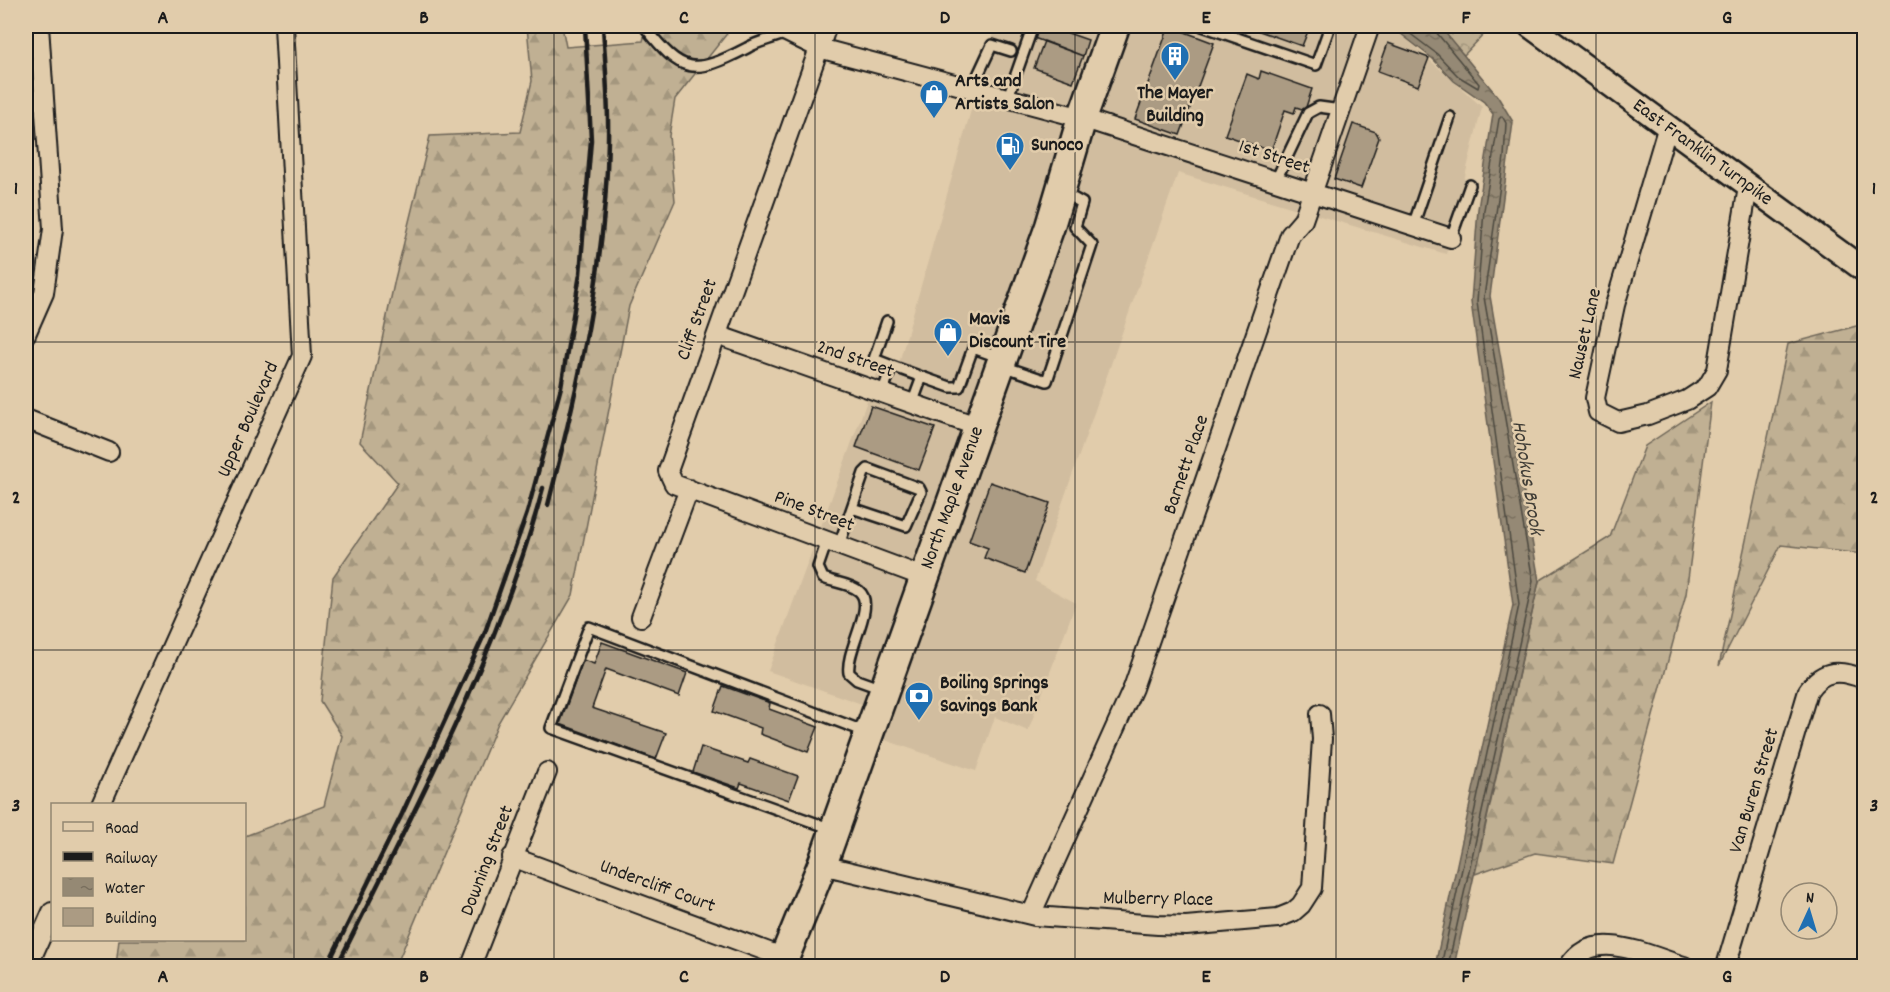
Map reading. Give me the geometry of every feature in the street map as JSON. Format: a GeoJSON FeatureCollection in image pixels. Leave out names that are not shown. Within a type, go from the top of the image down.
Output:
{"type":"FeatureCollection","features":[{"type":"Feature","properties":{"kind":"main road","name":"North Maple Avenue"},"geometry":{"type":"LineString","coordinates":[[783,962],[835,830],[979,427],[1115,26]]}},
{"type":"Feature","properties":{"kind":"street"},"geometry":{"type":"LineString","coordinates":[[26,334],[44,293],[53,229],[39,26]]}},
{"type":"Feature","properties":{"kind":"street","name":"Upper Boulevard"},"geometry":{"type":"LineString","coordinates":[[101,803],[302,356],[284,26]]}},
{"type":"Feature","properties":{"kind":"street","name":"Cliff Street"},"geometry":{"type":"LineString","coordinates":[[689,489],[674,484],[668,471],[827,26]]}},
{"type":"Feature","properties":{"kind":"street","name":"Barnett Place"},"geometry":{"type":"LineString","coordinates":[[1031,915],[1133,688],[1290,235],[1303,220],[1370,26]]}},
{"type":"Feature","properties":{"kind":"street","name":"1st Street"},"geometry":{"type":"LineString","coordinates":[[780,29],[819,48],[1082,118],[1312,195],[1451,238]]}},
{"type":"Feature","properties":{"kind":"street","name":"East Franklin Turnpike"},"geometry":{"type":"LineString","coordinates":[[1542,30],[1667,129],[1862,268]]}},
{"type":"Feature","properties":{"kind":"street","name":"Nauset Lane"},"geometry":{"type":"LineString","coordinates":[[1667,129],[1615,305],[1595,398],[1598,412],[1618,422],[1638,418],[1687,400],[1707,387],[1717,370],[1748,187]]}},
{"type":"Feature","properties":{"kind":"street","name":"2nd Street"},"geometry":{"type":"LineString","coordinates":[[717,335],[979,427]]}},
{"type":"Feature","properties":{"kind":"street"},"geometry":{"type":"LineString","coordinates":[[26,419],[109,452]]}},
{"type":"Feature","properties":{"kind":"street"},"geometry":{"type":"LineString","coordinates":[[641,617],[689,489]]}},
{"type":"Feature","properties":{"kind":"street","name":"Pine Street"},"geometry":{"type":"LineString","coordinates":[[689,489],[924,577]]}},
{"type":"Feature","properties":{"kind":"street","name":"Van Buren Street"},"geometry":{"type":"LineString","coordinates":[[1726,966],[1808,691],[1814,682],[1833,672],[1845,672],[1864,679]]}},
{"type":"Feature","properties":{"kind":"street","name":"Mulberry Place"},"geometry":{"type":"LineString","coordinates":[[822,865],[1031,915],[1100,923],[1186,926],[1278,918],[1293,912],[1310,894],[1322,739],[1320,714]]}},
{"type":"Feature","properties":{"kind":"street","name":"Downing Street"},"geometry":{"type":"LineString","coordinates":[[471,966],[547,772]]}},
{"type":"Feature","properties":{"kind":"street","name":"Undercliff Court"},"geometry":{"type":"LineString","coordinates":[[512,857],[783,962]]}},
{"type":"Feature","properties":{"kind":"street"},"geometry":{"type":"LineString","coordinates":[[28,966],[51,914]]}},
{"type":"Feature","properties":{"kind":"street"},"geometry":{"type":"LineString","coordinates":[[1569,966],[1586,948],[1609,945],[1684,966]]}},
{"type":"Feature","properties":{"kind":"lane"},"geometry":{"type":"LineString","coordinates":[[1202,26],[1316,65],[1330,26]]}},
{"type":"Feature","properties":{"kind":"lane"},"geometry":{"type":"LineString","coordinates":[[645,27],[668,56],[684,64],[705,67],[780,29]]}},
{"type":"Feature","properties":{"kind":"lane"},"geometry":{"type":"LineString","coordinates":[[1008,97],[1032,29]]}},
{"type":"Feature","properties":{"kind":"lane"},"geometry":{"type":"LineString","coordinates":[[972,88],[992,45],[1011,51]]}},
{"type":"Feature","properties":{"kind":"lane"},"geometry":{"type":"LineString","coordinates":[[1275,182],[1308,112],[1319,107],[1341,110]]}},
{"type":"Feature","properties":{"kind":"lane"},"geometry":{"type":"LineString","coordinates":[[1413,226],[1450,117]]}},
{"type":"Feature","properties":{"kind":"lane"},"geometry":{"type":"LineString","coordinates":[[1451,238],[1470,185]]}},
{"type":"Feature","properties":{"kind":"lane"},"geometry":{"type":"LineString","coordinates":[[887,321],[874,359],[892,366],[950,387],[959,387],[973,348],[1047,381],[1092,245],[1075,227],[1082,203],[1060,191]]}},
{"type":"Feature","properties":{"kind":"lane"},"geometry":{"type":"LineString","coordinates":[[882,393],[892,366]]}},
{"type":"Feature","properties":{"kind":"lane"},"geometry":{"type":"LineString","coordinates":[[912,404],[922,377]]}},
{"type":"Feature","properties":{"kind":"lane"},"geometry":{"type":"LineString","coordinates":[[852,508],[906,526],[921,492],[919,488],[868,469],[864,473],[852,508],[818,567],[823,578],[858,590],[866,601],[847,662],[849,673],[857,680],[884,690]]}},
{"type":"Feature","properties":{"kind":"lane"},"geometry":{"type":"LineString","coordinates":[[835,830],[551,728],[590,627],[869,732]]}},
{"type":"Feature","properties":{"kind":"shaded area"},"geometry":{"type":"Polygon","coordinates":[[[995,26],[1392,26],[1482,107],[1446,254],[1178,173],[1035,581],[1076,603],[1028,731],[995,717],[976,771],[882,739],[890,714],[768,671],[882,360],[899,363],[995,26]]]}},
{"type":"Feature","properties":{"kind":"green space"},"geometry":{"type":"Polygon","coordinates":[[[527,26],[562,26],[566,47],[643,41],[647,26],[733,26],[675,99],[669,136],[675,201],[629,306],[573,595],[498,723],[396,966],[116,966],[119,941],[246,941],[246,836],[324,806],[342,736],[320,701],[333,577],[398,483],[360,442],[395,279],[430,136],[520,132],[532,81],[527,26]]]}},
{"type":"Feature","properties":{"kind":"green space"},"geometry":{"type":"Polygon","coordinates":[[[1430,26],[1492,26],[1464,55],[1430,26]]]}},
{"type":"Feature","properties":{"kind":"green space"},"geometry":{"type":"Polygon","coordinates":[[[1864,324],[1864,554],[1781,545],[1719,666],[1788,344],[1864,324]]]}},
{"type":"Feature","properties":{"kind":"green space"},"geometry":{"type":"Polygon","coordinates":[[[1711,402],[1686,594],[1613,864],[1535,853],[1475,874],[1539,581],[1610,537],[1645,446],[1711,402]]]}},
{"type":"Feature","properties":{"kind":"water"},"geometry":{"type":"Polygon","coordinates":[[[1391,26],[1437,26],[1443,30],[1498,97],[1513,122],[1490,296],[1539,581],[1454,966],[1435,966],[1513,605],[1471,302],[1478,209],[1493,114],[1484,102],[1454,81],[1433,59],[1391,26]]]}},
{"type":"Feature","properties":{"kind":"building"},"geometry":{"type":"Polygon","coordinates":[[[1039,26],[1048,26],[1088,40],[1083,56],[1034,38],[1039,26]]]}},
{"type":"Feature","properties":{"kind":"building","name":"The Mayer Building"},"geometry":{"type":"Polygon","coordinates":[[[1169,26],[1214,43],[1180,135],[1135,119],[1169,26]]]}},
{"type":"Feature","properties":{"kind":"building"},"geometry":{"type":"Polygon","coordinates":[[[1245,26],[1310,26],[1302,46],[1245,26]]]}},
{"type":"Feature","properties":{"kind":"building"},"geometry":{"type":"Polygon","coordinates":[[[1044,41],[1083,56],[1073,82],[1034,68],[1044,41]]]}},
{"type":"Feature","properties":{"kind":"building"},"geometry":{"type":"Polygon","coordinates":[[[1388,43],[1429,58],[1418,86],[1378,71],[1388,43]]]}},
{"type":"Feature","properties":{"kind":"building"},"geometry":{"type":"Polygon","coordinates":[[[1261,71],[1312,89],[1305,110],[1296,107],[1294,113],[1285,110],[1271,151],[1225,135],[1247,74],[1259,79],[1261,71]]]}},
{"type":"Feature","properties":{"kind":"building"},"geometry":{"type":"Polygon","coordinates":[[[1353,124],[1376,132],[1379,138],[1361,188],[1334,179],[1353,124]]]}},
{"type":"Feature","properties":{"kind":"building"},"geometry":{"type":"Polygon","coordinates":[[[871,406],[935,428],[919,470],[856,447],[871,406]]]}},
{"type":"Feature","properties":{"kind":"building"},"geometry":{"type":"Polygon","coordinates":[[[990,482],[1050,503],[1025,573],[984,558],[988,548],[969,541],[990,482]]]}},
{"type":"Feature","properties":{"kind":"building"},"geometry":{"type":"Polygon","coordinates":[[[602,642],[687,673],[679,696],[606,669],[592,708],[666,733],[656,759],[560,724],[583,660],[594,664],[602,642]]]}},
{"type":"Feature","properties":{"kind":"building"},"geometry":{"type":"Polygon","coordinates":[[[723,686],[770,703],[769,709],[818,727],[808,752],[760,734],[761,728],[714,711],[723,686]]]}},
{"type":"Feature","properties":{"kind":"building"},"geometry":{"type":"Polygon","coordinates":[[[701,747],[748,763],[750,759],[798,776],[789,800],[741,783],[739,788],[693,772],[701,747]]]}},
{"type":"Feature","properties":{"kind":"railway"},"geometry":{"type":"LineString","coordinates":[[327,966],[402,814],[484,635],[527,513],[561,387],[580,274],[591,140],[585,26]]}},
{"type":"Feature","properties":{"kind":"railway"},"geometry":{"type":"LineString","coordinates":[[548,505],[589,324],[602,232],[608,126],[603,26]]}},
{"type":"Feature","properties":{"kind":"railway"},"geometry":{"type":"LineString","coordinates":[[337,966],[424,791],[479,672],[525,550],[543,488]]}},
{"type":"Feature","properties":{"kind":"place","name":"The Mayer Building"},"geometry":{"type":"Point","coordinates":[1175,82]}},
{"type":"Feature","properties":{"kind":"place","name":"Arts and Artists Salon"},"geometry":{"type":"Point","coordinates":[934,120]}},
{"type":"Feature","properties":{"kind":"place","name":"Sunoco"},"geometry":{"type":"Point","coordinates":[1010,172]}},
{"type":"Feature","properties":{"kind":"place","name":"Mavis Discount Tire"},"geometry":{"type":"Point","coordinates":[948,358]}},
{"type":"Feature","properties":{"kind":"place","name":"Boiling Springs Savings Bank"},"geometry":{"type":"Point","coordinates":[919,722]}},
{"type":"Feature","properties":{"kind":"water label","name":"Hohokus Brook"},"geometry":{"type":"Point","coordinates":[1526,478]}}]}
